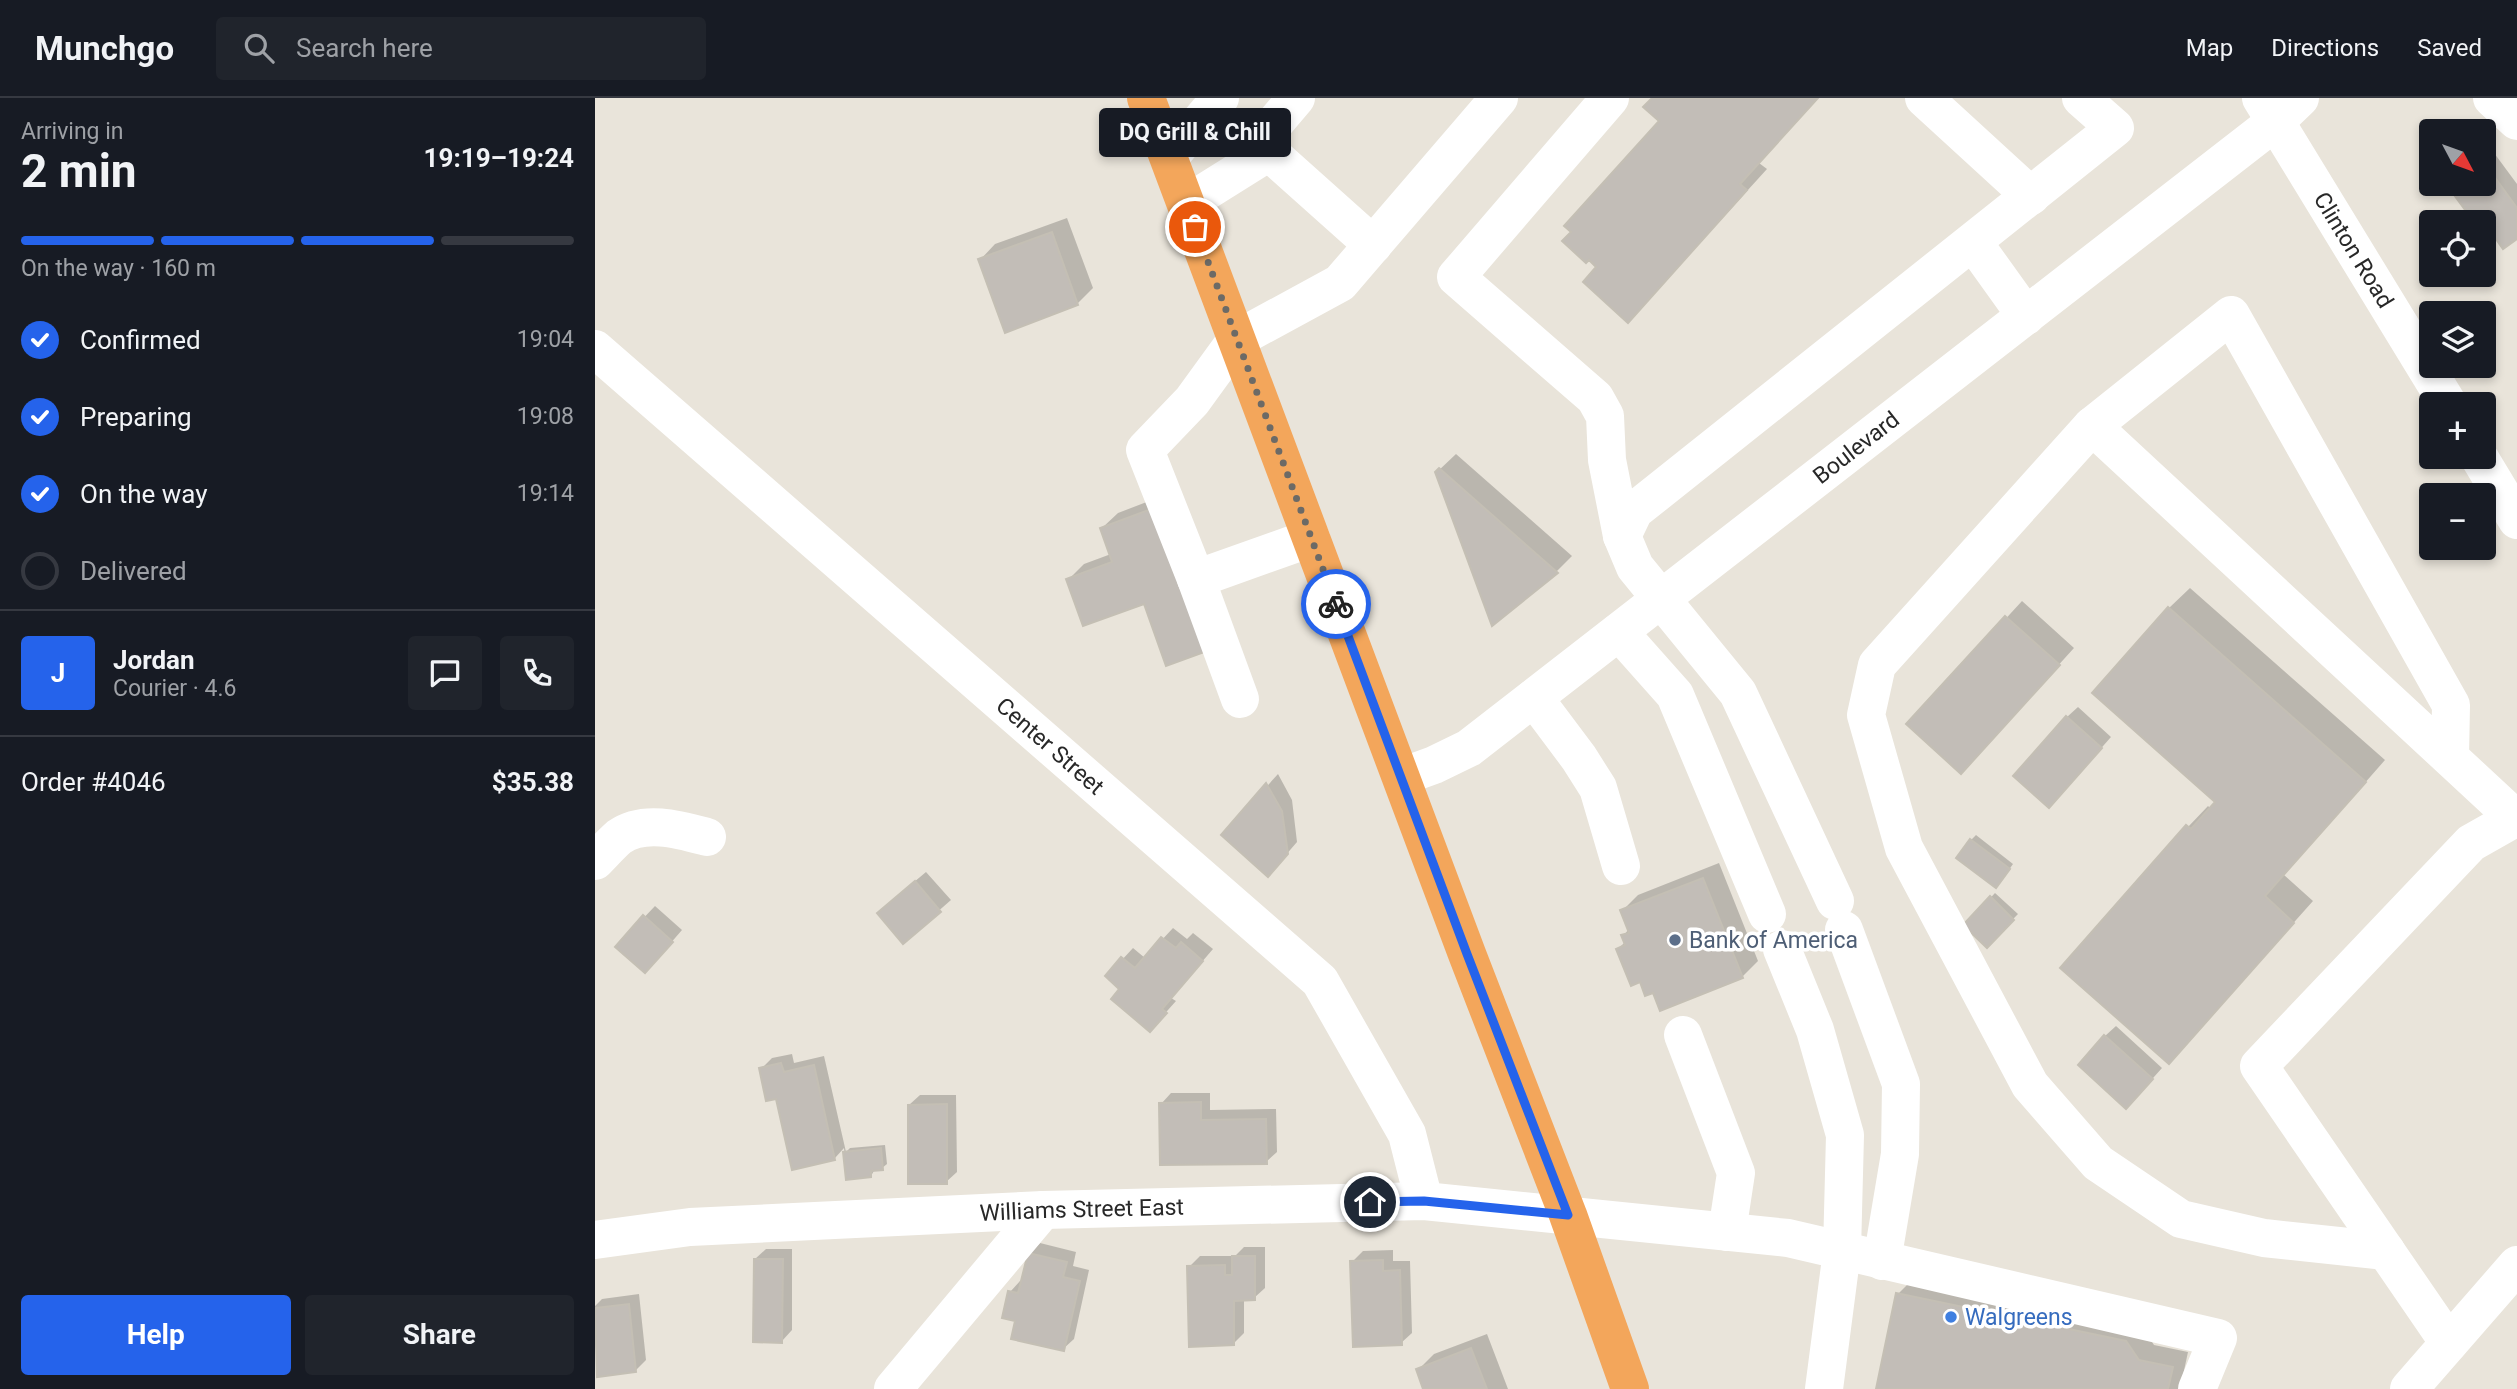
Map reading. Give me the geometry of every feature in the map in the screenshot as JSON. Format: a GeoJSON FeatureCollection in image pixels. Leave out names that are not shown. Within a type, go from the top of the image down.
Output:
{"type":"FeatureCollection","features":[{"type":"Feature","properties":{"kind":"highway"},"geometry":{"type":"LineString","coordinates":[[1146,98],[1568,1215],[1630,1389]]}},
{"type":"Feature","properties":{"kind":"street"},"geometry":{"type":"LineString","coordinates":[[1168,158],[1220,98]]}},
{"type":"Feature","properties":{"kind":"street"},"geometry":{"type":"LineString","coordinates":[[1296,98],[1268,131],[1269,152],[1373,244]]}},
{"type":"Feature","properties":{"kind":"street"},"geometry":{"type":"LineString","coordinates":[[1240,699],[1145,450],[1192,401],[1237,339],[1340,283],[1499,98]]}},
{"type":"Feature","properties":{"kind":"street"},"geometry":{"type":"LineString","coordinates":[[1610,98],[1456,278],[1595,398],[1605,416],[1607,460],[1622,536],[1635,567],[1738,693],[1840,916],[1901,1084],[1900,1154],[1882,1261]]}},
{"type":"Feature","properties":{"kind":"street"},"geometry":{"type":"LineString","coordinates":[[1924,98],[2031,195]]}},
{"type":"Feature","properties":{"kind":"street"},"geometry":{"type":"LineString","coordinates":[[1622,536],[1634,512],[2115,128],[2081,98]]}},
{"type":"Feature","properties":{"kind":"street"},"geometry":{"type":"LineString","coordinates":[[2492,98],[2517,121]]}},
{"type":"Feature","properties":{"kind":"street","name":"Boulevard"},"geometry":{"type":"LineString","coordinates":[[1401,777],[1469,748],[2026,316],[2279,106]]}},
{"type":"Feature","properties":{"kind":"street","name":"Clinton Road"},"geometry":{"type":"LineString","coordinates":[[2279,106],[2441,392]]}},
{"type":"Feature","properties":{"kind":"street"},"geometry":{"type":"LineString","coordinates":[[1186,204],[1269,152]]}},
{"type":"Feature","properties":{"kind":"street"},"geometry":{"type":"LineString","coordinates":[[1973,242],[2026,316]]}},
{"type":"Feature","properties":{"kind":"street"},"geometry":{"type":"LineString","coordinates":[[2386,1251],[2264,1238],[2181,1219],[2098,1163],[2030,1085],[1904,848],[1866,715],[1877,665],[2092,425],[2231,315],[2451,705],[2449,757]]}},
{"type":"Feature","properties":{"kind":"street","name":"Center Street"},"geometry":{"type":"LineString","coordinates":[[595,349],[1320,981],[1407,1134],[1424,1201]]}},
{"type":"Feature","properties":{"kind":"street"},"geometry":{"type":"LineString","coordinates":[[2092,425],[2516,817],[2471,843],[2259,1066],[2449,1343]]}},
{"type":"Feature","properties":{"kind":"street"},"geometry":{"type":"LineString","coordinates":[[2486,469],[2517,520]]}},
{"type":"Feature","properties":{"kind":"street"},"geometry":{"type":"LineString","coordinates":[[1196,579],[1311,538]]}},
{"type":"Feature","properties":{"kind":"street"},"geometry":{"type":"LineString","coordinates":[[1619,632],[1675,695],[1767,914]]}},
{"type":"Feature","properties":{"kind":"street"},"geometry":{"type":"LineString","coordinates":[[1687,722],[1738,693]]}},
{"type":"Feature","properties":{"kind":"street"},"geometry":{"type":"LineString","coordinates":[[1534,698],[1598,788],[1621,866]]}},
{"type":"Feature","properties":{"kind":"street"},"geometry":{"type":"LineString","coordinates":[[595,861],[621,836],[641,828],[676,829],[707,837]]}},
{"type":"Feature","properties":{"kind":"street"},"geometry":{"type":"LineString","coordinates":[[1781,949],[1815,1030],[1845,1135],[1842,1251],[1824,1389]]}},
{"type":"Feature","properties":{"kind":"street"},"geometry":{"type":"LineString","coordinates":[[1683,1035],[1736,1173],[1727,1232]]}},
{"type":"Feature","properties":{"kind":"street","name":"Williams Street East"},"geometry":{"type":"LineString","coordinates":[[595,1240],[690,1227],[1043,1210],[1424,1201],[1788,1238],[2218,1339],[2197,1389]]}},
{"type":"Feature","properties":{"kind":"street"},"geometry":{"type":"LineString","coordinates":[[893,1389],[1043,1210]]}},
{"type":"Feature","properties":{"kind":"street"},"geometry":{"type":"LineString","coordinates":[[2410,1389],[2517,1265]]}},
{"type":"Feature","properties":{"kind":"building"},"geometry":{"type":"Polygon","coordinates":[[[1652,98],[1818,98],[1740,184],[1747,190],[1628,323],[1583,282],[1596,267],[1589,260],[1586,263],[1562,241],[1571,232],[1564,226],[1659,121],[1643,107],[1652,98]]]}},
{"type":"Feature","properties":{"kind":"building"},"geometry":{"type":"Polygon","coordinates":[[[2496,179],[2517,208],[2517,239],[2503,249],[2496,239],[2496,210],[2465,210],[2455,196],[2496,196],[2496,179]]]}},
{"type":"Feature","properties":{"kind":"building"},"geometry":{"type":"Polygon","coordinates":[[[1052,232],[1078,305],[1005,333],[978,259],[1052,232]]]}},
{"type":"Feature","properties":{"kind":"building"},"geometry":{"type":"Polygon","coordinates":[[[1439,468],[1558,573],[1492,626],[1435,472],[1439,468]]]}},
{"type":"Feature","properties":{"kind":"building"},"geometry":{"type":"Polygon","coordinates":[[[1154,508],[1210,650],[1166,666],[1144,604],[1083,626],[1066,579],[1112,562],[1100,528],[1154,508]]]}},
{"type":"Feature","properties":{"kind":"building"},"geometry":{"type":"Polygon","coordinates":[[[2168,607],[2366,782],[2265,896],[2294,923],[2169,1064],[2060,968],[2186,825],[2191,829],[2215,802],[2092,693],[2168,607]]]}},
{"type":"Feature","properties":{"kind":"building"},"geometry":{"type":"Polygon","coordinates":[[[2005,616],[2060,665],[1961,774],[1906,724],[2005,616]]]}},
{"type":"Feature","properties":{"kind":"building"},"geometry":{"type":"Polygon","coordinates":[[[2066,716],[2102,748],[2049,808],[2013,776],[2066,716]]]}},
{"type":"Feature","properties":{"kind":"building"},"geometry":{"type":"Polygon","coordinates":[[[1266,783],[1282,811],[1288,854],[1268,877],[1221,835],[1266,783]]]}},
{"type":"Feature","properties":{"kind":"building"},"geometry":{"type":"Polygon","coordinates":[[[1970,839],[2010,869],[1996,888],[1956,858],[1970,839]]]}},
{"type":"Feature","properties":{"kind":"building","name":"Bank of America"},"geometry":{"type":"Polygon","coordinates":[[[1703,878],[1743,978],[1660,1011],[1653,993],[1645,996],[1640,982],[1631,986],[1616,949],[1625,945],[1621,935],[1629,933],[1620,910],[1703,878]]]}},
{"type":"Feature","properties":{"kind":"building"},"geometry":{"type":"Polygon","coordinates":[[[915,881],[941,912],[903,944],[877,913],[915,881]]]}},
{"type":"Feature","properties":{"kind":"building"},"geometry":{"type":"Polygon","coordinates":[[[1990,896],[2014,920],[1987,948],[1963,925],[1990,896]]]}},
{"type":"Feature","properties":{"kind":"building"},"geometry":{"type":"Polygon","coordinates":[[[643,915],[673,942],[645,973],[615,947],[643,915]]]}},
{"type":"Feature","properties":{"kind":"building"},"geometry":{"type":"Polygon","coordinates":[[[1161,937],[1176,948],[1181,942],[1203,961],[1162,1009],[1167,1013],[1150,1032],[1111,999],[1119,989],[1105,976],[1121,957],[1135,968],[1161,937]]]}},
{"type":"Feature","properties":{"kind":"building"},"geometry":{"type":"Polygon","coordinates":[[[2104,1035],[2153,1079],[2126,1109],[2078,1065],[2104,1035]]]}},
{"type":"Feature","properties":{"kind":"building"},"geometry":{"type":"Polygon","coordinates":[[[781,1063],[784,1072],[814,1065],[835,1160],[792,1170],[776,1099],[766,1101],[759,1068],[781,1063]]]}},
{"type":"Feature","properties":{"kind":"building"},"geometry":{"type":"Polygon","coordinates":[[[1201,1102],[1201,1120],[1266,1119],[1267,1164],[1160,1165],[1159,1103],[1201,1102]]]}},
{"type":"Feature","properties":{"kind":"building"},"geometry":{"type":"Polygon","coordinates":[[[947,1104],[947,1184],[908,1184],[908,1105],[947,1104]]]}},
{"type":"Feature","properties":{"kind":"building"},"geometry":{"type":"Polygon","coordinates":[[[881,1148],[883,1170],[871,1171],[871,1177],[846,1180],[843,1152],[881,1148]]]}},
{"type":"Feature","properties":{"kind":"building"},"geometry":{"type":"Polygon","coordinates":[[[1028,1253],[1067,1262],[1063,1277],[1080,1281],[1064,1351],[1011,1339],[1015,1321],[1002,1318],[1008,1291],[1018,1293],[1028,1253]]]}},
{"type":"Feature","properties":{"kind":"building"},"geometry":{"type":"Polygon","coordinates":[[[1232,1256],[1255,1256],[1255,1300],[1234,1301],[1234,1345],[1189,1347],[1187,1266],[1225,1265],[1225,1275],[1232,1275],[1232,1256]]]}},
{"type":"Feature","properties":{"kind":"building"},"geometry":{"type":"Polygon","coordinates":[[[754,1259],[783,1259],[782,1343],[753,1342],[754,1259]]]}},
{"type":"Feature","properties":{"kind":"building"},"geometry":{"type":"Polygon","coordinates":[[[1383,1260],[1383,1271],[1400,1270],[1402,1345],[1353,1347],[1350,1261],[1383,1260]]]}},
{"type":"Feature","properties":{"kind":"building","name":"Walgreens"},"geometry":{"type":"Polygon","coordinates":[[[1896,1293],[2126,1341],[2139,1360],[2173,1367],[2168,1389],[1876,1389],[1896,1293]]]}},
{"type":"Feature","properties":{"kind":"building"},"geometry":{"type":"Polygon","coordinates":[[[629,1304],[636,1372],[597,1377],[595,1308],[629,1304]]]}},
{"type":"Feature","properties":{"kind":"building"},"geometry":{"type":"Polygon","coordinates":[[[1471,1348],[1487,1389],[1423,1389],[1416,1369],[1471,1348]]]}},
{"type":"Feature","properties":{"kind":"way so far"},"geometry":{"type":"LineString","coordinates":[[1195,227],[1336,604]]}},
{"type":"Feature","properties":{"kind":"place","name":"DQ Grill & Chill"},"geometry":{"type":"Point","coordinates":[1195,227]}},
{"type":"Feature","properties":{"kind":"place","name":"Bank of America"},"geometry":{"type":"Point","coordinates":[1675,940]}},
{"type":"Feature","properties":{"kind":"place","name":"Walgreens"},"geometry":{"type":"Point","coordinates":[1951,1317]}},
{"type":"Feature","properties":{"kind":"route"},"geometry":{"type":"LineString","coordinates":[[1336,604],[1568,1215],[1424,1201],[1370,1202]]}}]}
